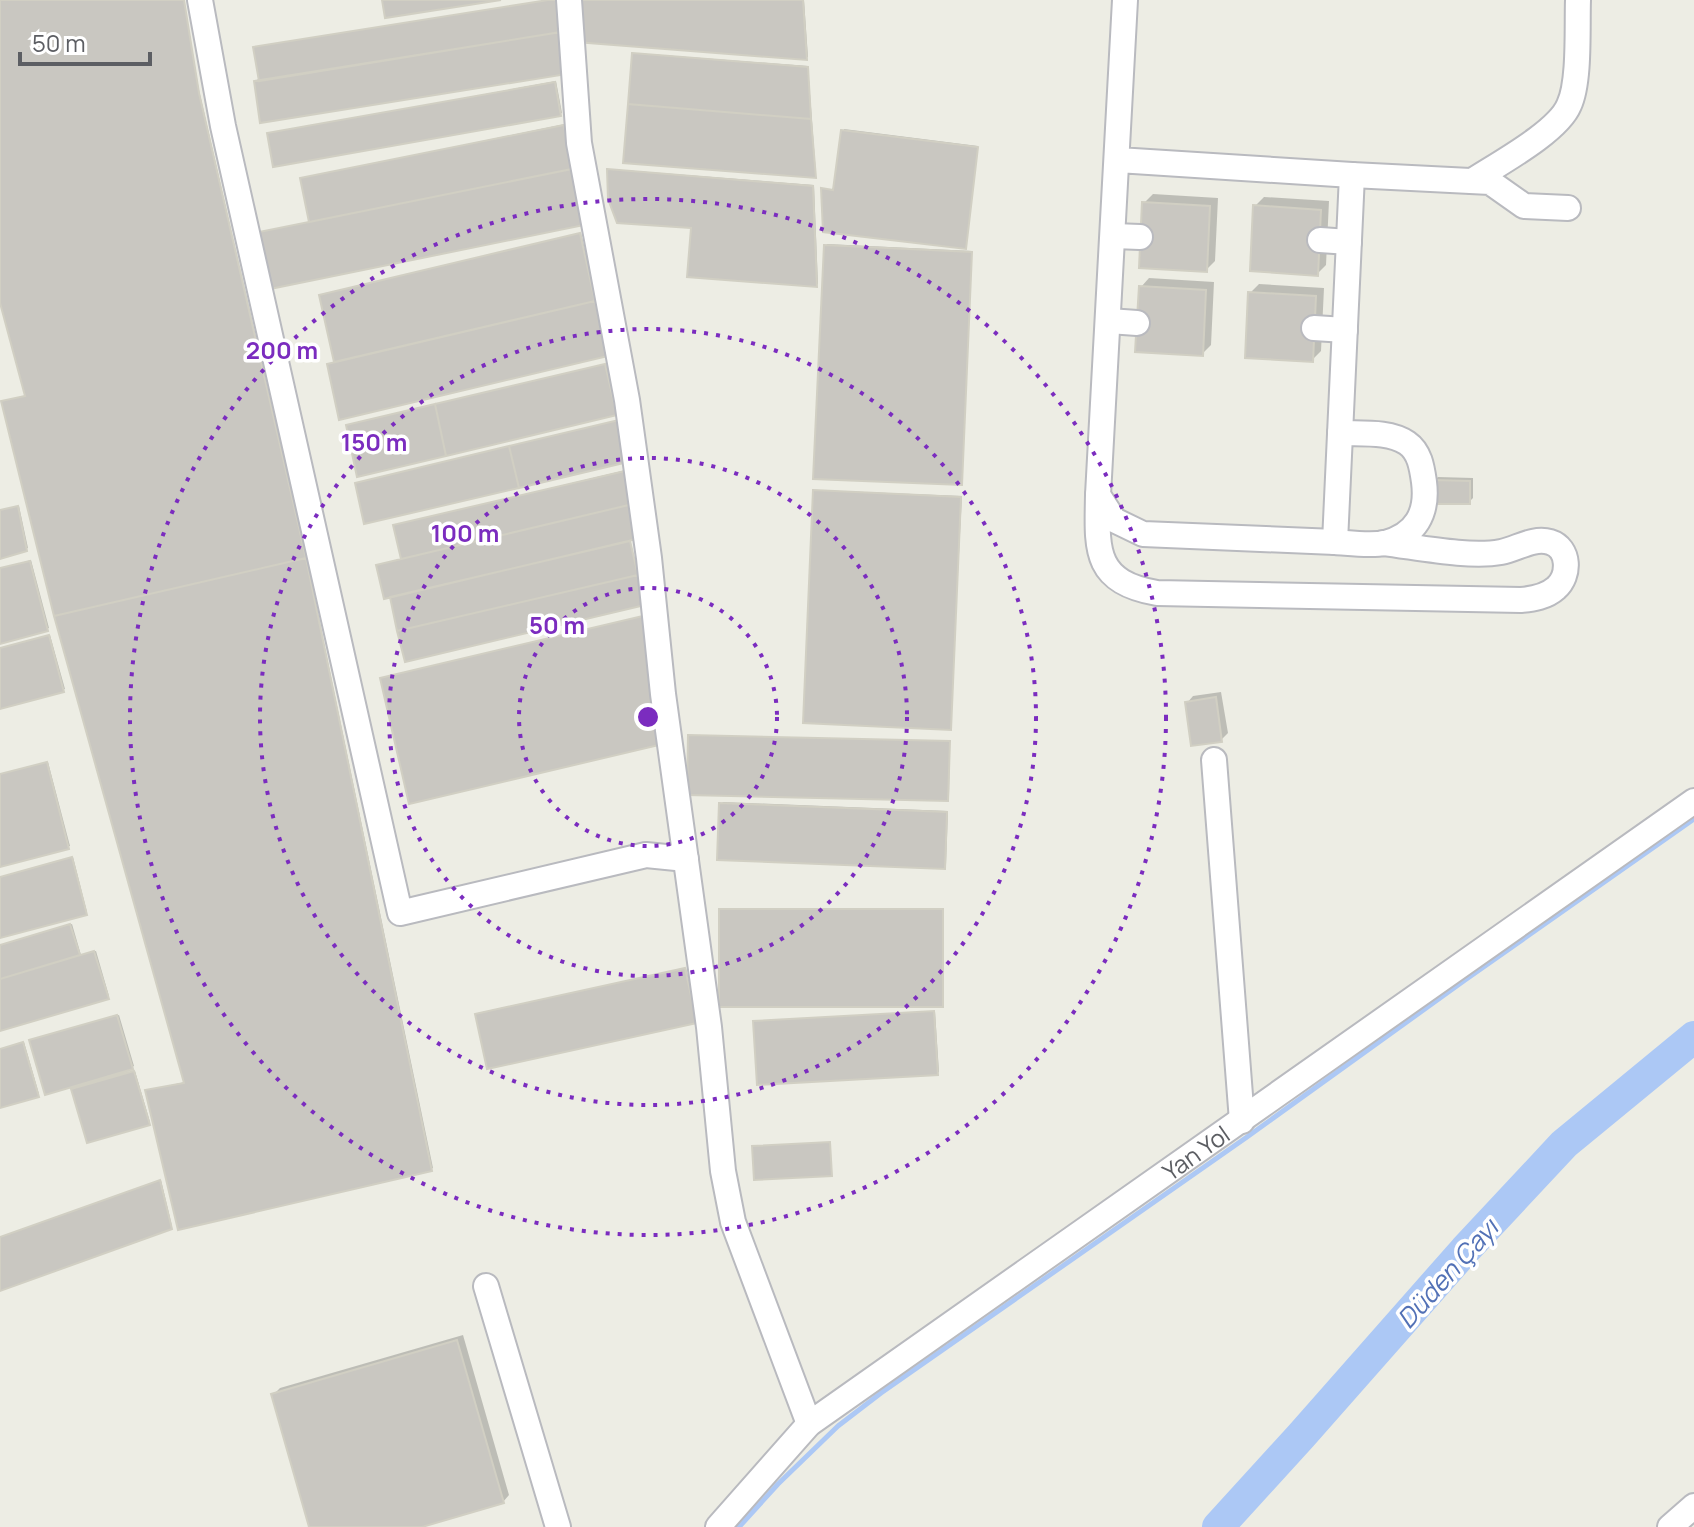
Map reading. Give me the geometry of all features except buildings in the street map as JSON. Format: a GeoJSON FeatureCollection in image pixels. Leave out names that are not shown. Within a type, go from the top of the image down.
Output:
{"type":"FeatureCollection","features":[{"type":"Feature","properties":{"kind":"street"},"geometry":{"type":"LineString","coordinates":[[200,0],[223,126],[400,913],[646,855],[686,859]]}},
{"type":"Feature","properties":{"kind":"street"},"geometry":{"type":"LineString","coordinates":[[569,0],[579,143],[627,400],[649,558],[663,694],[709,1027],[723,1171],[733,1222],[809,1424]]}},
{"type":"Feature","properties":{"kind":"street"},"geometry":{"type":"LineString","coordinates":[[1098,495],[1114,520],[1143,534],[1383,543],[1479,554],[1507,551],[1543,541],[1554,543],[1561,549],[1566,558],[1566,569],[1563,579],[1546,595],[1521,600],[1157,593],[1135,589],[1115,577],[1105,566],[1098,545],[1098,495],[1125,0]]}},
{"type":"Feature","properties":{"kind":"street"},"geometry":{"type":"LineString","coordinates":[[1472,181],[1552,128],[1568,109],[1575,81],[1578,0]]}},
{"type":"Feature","properties":{"kind":"street"},"geometry":{"type":"LineString","coordinates":[[1118,160],[1490,182],[1524,206],[1568,208]]}},
{"type":"Feature","properties":{"kind":"street"},"geometry":{"type":"LineString","coordinates":[[1335,542],[1352,175]]}},
{"type":"Feature","properties":{"kind":"street"},"geometry":{"type":"LineString","coordinates":[[1114,236],[1140,237]]}},
{"type":"Feature","properties":{"kind":"street"},"geometry":{"type":"LineString","coordinates":[[1320,240],[1349,242]]}},
{"type":"Feature","properties":{"kind":"street"},"geometry":{"type":"LineString","coordinates":[[1109,321],[1137,323]]}},
{"type":"Feature","properties":{"kind":"street"},"geometry":{"type":"LineString","coordinates":[[1314,328],[1345,330]]}},
{"type":"Feature","properties":{"kind":"street"},"geometry":{"type":"LineString","coordinates":[[1340,433],[1389,435],[1409,444],[1422,464],[1425,494],[1421,519],[1406,535],[1383,543]]}},
{"type":"Feature","properties":{"kind":"street"},"geometry":{"type":"LineString","coordinates":[[1214,760],[1242,1121]]}},
{"type":"Feature","properties":{"kind":"street","name":"Yan Yol"},"geometry":{"type":"LineString","coordinates":[[718,1527],[809,1424],[1694,801]]}},
{"type":"Feature","properties":{"kind":"street"},"geometry":{"type":"LineString","coordinates":[[486,1286],[558,1527]]}},
{"type":"Feature","properties":{"kind":"street"},"geometry":{"type":"LineString","coordinates":[[1670,1527],[1694,1506]]}},
{"type":"Feature","properties":{"kind":"waterway"},"geometry":{"type":"LineString","coordinates":[[739,1527],[838,1426],[881,1393],[1694,819]]}},
{"type":"Feature","properties":{"kind":"waterway","name":"Düden Çayı"},"geometry":{"type":"LineString","coordinates":[[1218,1527],[1465,1250],[1564,1144],[1694,1037]]}}]}
